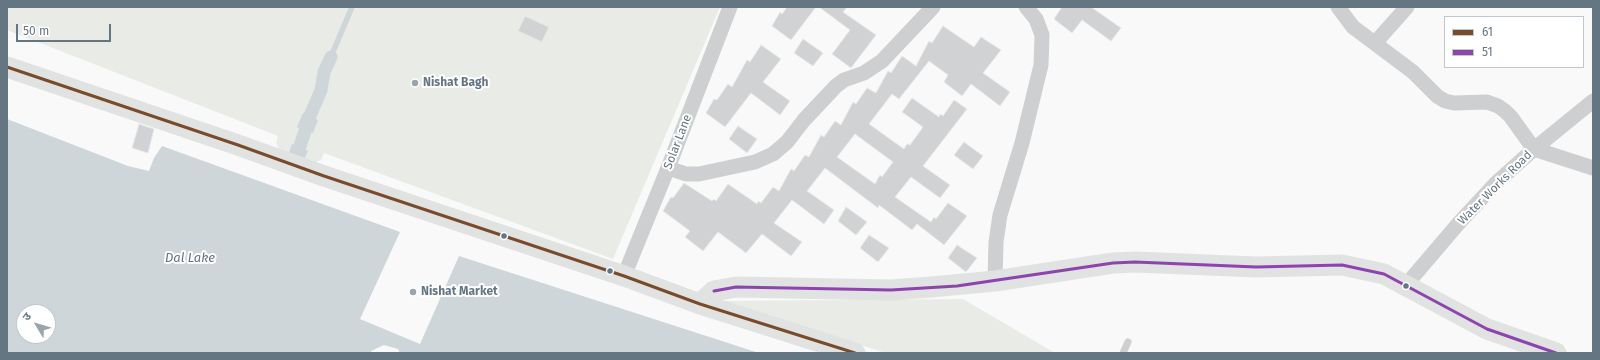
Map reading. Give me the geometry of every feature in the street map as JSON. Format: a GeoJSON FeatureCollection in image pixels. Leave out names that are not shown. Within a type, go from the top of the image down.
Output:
{"type":"FeatureCollection","features":[{"type":"Feature","properties":{"kind":"main road"},"geometry":{"type":"LineString","coordinates":[[10,66],[324,176],[624,276],[700,304],[855,353]]}},
{"type":"Feature","properties":{"kind":"main road"},"geometry":{"type":"LineString","coordinates":[[700,304],[714,291],[736,287],[891,290],[957,286],[1113,263],[1135,262],[1256,267],[1342,265],[1384,274],[1406,285],[1437,304],[1487,329],[1556,353]]}},
{"type":"Feature","properties":{"kind":"street","name":"Solar Lane"},"geometry":{"type":"LineString","coordinates":[[624,276],[668,168],[730,7]]}},
{"type":"Feature","properties":{"kind":"street"},"geometry":{"type":"LineString","coordinates":[[668,168],[686,174],[699,174],[755,162],[773,154],[787,142],[804,120],[836,86],[844,80],[864,73],[882,61],[933,7]]}},
{"type":"Feature","properties":{"kind":"street"},"geometry":{"type":"LineString","coordinates":[[995,281],[996,242],[1000,215],[1022,143],[1041,64],[1042,35],[1036,19],[1026,7]]}},
{"type":"Feature","properties":{"kind":"street"},"geometry":{"type":"LineString","coordinates":[[1338,7],[1353,27],[1413,72],[1436,96],[1445,101],[1454,103],[1488,102],[1505,111],[1511,117],[1534,149],[1593,168]]}},
{"type":"Feature","properties":{"kind":"street"},"geometry":{"type":"LineString","coordinates":[[1375,43],[1407,7]]}},
{"type":"Feature","properties":{"kind":"street","name":"Water Works Road"},"geometry":{"type":"LineString","coordinates":[[1406,285],[1458,224],[1491,189],[1534,149],[1593,100]]}},
{"type":"Feature","properties":{"kind":"lane"},"geometry":{"type":"LineString","coordinates":[[1123,353],[1128,342]]}},
{"type":"Feature","properties":{"kind":"shaded area","name":"Nishat Bagh"},"geometry":{"type":"Polygon","coordinates":[[[7,7],[720,7],[613,259],[324,153],[321,160],[302,167],[285,160],[276,143],[278,136],[7,30],[7,7]]]}},
{"type":"Feature","properties":{"kind":"shaded area"},"geometry":{"type":"Polygon","coordinates":[[[963,299],[1055,353],[886,353],[722,301],[963,299]]]}},
{"type":"Feature","properties":{"kind":"water"},"geometry":{"type":"Polygon","coordinates":[[[349,7],[355,7],[327,73],[322,71],[349,7]]]}},
{"type":"Feature","properties":{"kind":"water"},"geometry":{"type":"Polygon","coordinates":[[[303,113],[318,120],[313,133],[297,127],[303,113]]]}},
{"type":"Feature","properties":{"kind":"water","name":"Dal Lake"},"geometry":{"type":"Polygon","coordinates":[[[7,119],[128,166],[149,171],[154,158],[162,146],[400,232],[360,319],[420,344],[459,256],[759,353],[7,353],[7,119]]]}},
{"type":"Feature","properties":{"kind":"water"},"geometry":{"type":"Polygon","coordinates":[[[292,144],[308,151],[302,164],[287,158],[292,144]]]}},
{"type":"Feature","properties":{"kind":"pier"},"geometry":{"type":"Polygon","coordinates":[[[384,345],[398,349],[400,353],[371,353],[371,351],[384,345]]]}},
{"type":"Feature","properties":{"kind":"building"},"geometry":{"type":"Polygon","coordinates":[[[787,7],[816,7],[791,40],[772,26],[780,12],[782,14],[787,7]]]}},
{"type":"Feature","properties":{"kind":"building"},"geometry":{"type":"Polygon","coordinates":[[[819,7],[847,7],[843,12],[876,35],[851,68],[832,54],[850,30],[819,7]]]}},
{"type":"Feature","properties":{"kind":"building"},"geometry":{"type":"Polygon","coordinates":[[[1062,7],[1091,7],[1121,28],[1111,41],[1082,20],[1072,33],[1054,19],[1062,7]]]}},
{"type":"Feature","properties":{"kind":"building"},"geometry":{"type":"Polygon","coordinates":[[[525,16],[549,27],[542,42],[518,31],[525,16]]]}},
{"type":"Feature","properties":{"kind":"building"},"geometry":{"type":"Polygon","coordinates":[[[943,26],[974,47],[981,37],[1001,50],[983,73],[1010,92],[1000,106],[971,84],[962,96],[944,82],[948,75],[929,61],[899,99],[892,94],[869,124],[904,149],[907,144],[910,145],[923,127],[902,112],[912,98],[939,117],[940,114],[943,116],[954,100],[967,109],[923,166],[950,185],[940,198],[911,177],[895,197],[931,222],[934,217],[936,219],[948,203],[967,216],[944,245],[917,224],[912,230],[879,205],[878,208],[825,168],[807,191],[834,210],[824,224],[792,200],[774,223],[802,242],[791,256],[762,234],[746,253],[718,232],[703,251],[685,237],[690,231],[663,211],[671,197],[673,198],[684,183],[712,201],[714,199],[716,201],[728,184],[757,204],[758,201],[761,203],[773,187],[779,191],[791,169],[794,171],[805,155],[809,157],[821,135],[824,137],[835,121],[841,125],[853,102],[856,104],[867,88],[876,93],[888,71],[891,73],[902,56],[916,66],[929,41],[932,43],[943,26]],[[855,134],[837,157],[875,184],[880,175],[882,177],[893,162],[855,134]]]}},
{"type":"Feature","properties":{"kind":"building"},"geometry":{"type":"Polygon","coordinates":[[[803,39],[823,53],[813,66],[794,53],[803,39]]]}},
{"type":"Feature","properties":{"kind":"building"},"geometry":{"type":"Polygon","coordinates":[[[761,45],[781,59],[763,82],[790,101],[780,115],[751,93],[725,127],[706,113],[714,99],[717,100],[728,84],[732,87],[747,60],[750,62],[761,45]]]}},
{"type":"Feature","properties":{"kind":"building"},"geometry":{"type":"Polygon","coordinates":[[[139,124],[154,129],[148,153],[132,148],[139,124]]]}},
{"type":"Feature","properties":{"kind":"building"},"geometry":{"type":"Polygon","coordinates":[[[738,126],[757,139],[747,153],[729,139],[738,126]]]}},
{"type":"Feature","properties":{"kind":"building"},"geometry":{"type":"Polygon","coordinates":[[[964,142],[983,156],[973,169],[954,155],[964,142]]]}},
{"type":"Feature","properties":{"kind":"building"},"geometry":{"type":"Polygon","coordinates":[[[846,207],[867,222],[856,235],[838,221],[846,207]]]}},
{"type":"Feature","properties":{"kind":"building"},"geometry":{"type":"Polygon","coordinates":[[[869,235],[889,248],[878,262],[860,248],[869,235]]]}},
{"type":"Feature","properties":{"kind":"building"},"geometry":{"type":"Polygon","coordinates":[[[957,245],[977,258],[966,272],[948,258],[957,245]]]}},
{"type":"Feature","properties":{"kind":"waterway"},"geometry":{"type":"LineString","coordinates":[[295,161],[310,116],[321,90],[324,72],[331,57]]}},
{"type":"Feature","properties":{"kind":"transit line","name":"61"},"geometry":{"type":"LineString","coordinates":[[7,67],[238,145],[324,176],[624,276],[700,304],[855,353]]}},
{"type":"Feature","properties":{"kind":"transit line","name":"51"},"geometry":{"type":"LineString","coordinates":[[714,291],[736,287],[891,290],[957,286],[1113,263],[1135,262],[1256,267],[1342,265],[1384,274],[1487,329],[1556,353]]}},
{"type":"Feature","properties":{"kind":"place","name":"Nishat Bagh"},"geometry":{"type":"Point","coordinates":[415,83]}},
{"type":"Feature","properties":{"kind":"place","name":"Nishat Market"},"geometry":{"type":"Point","coordinates":[413,292]}}]}
